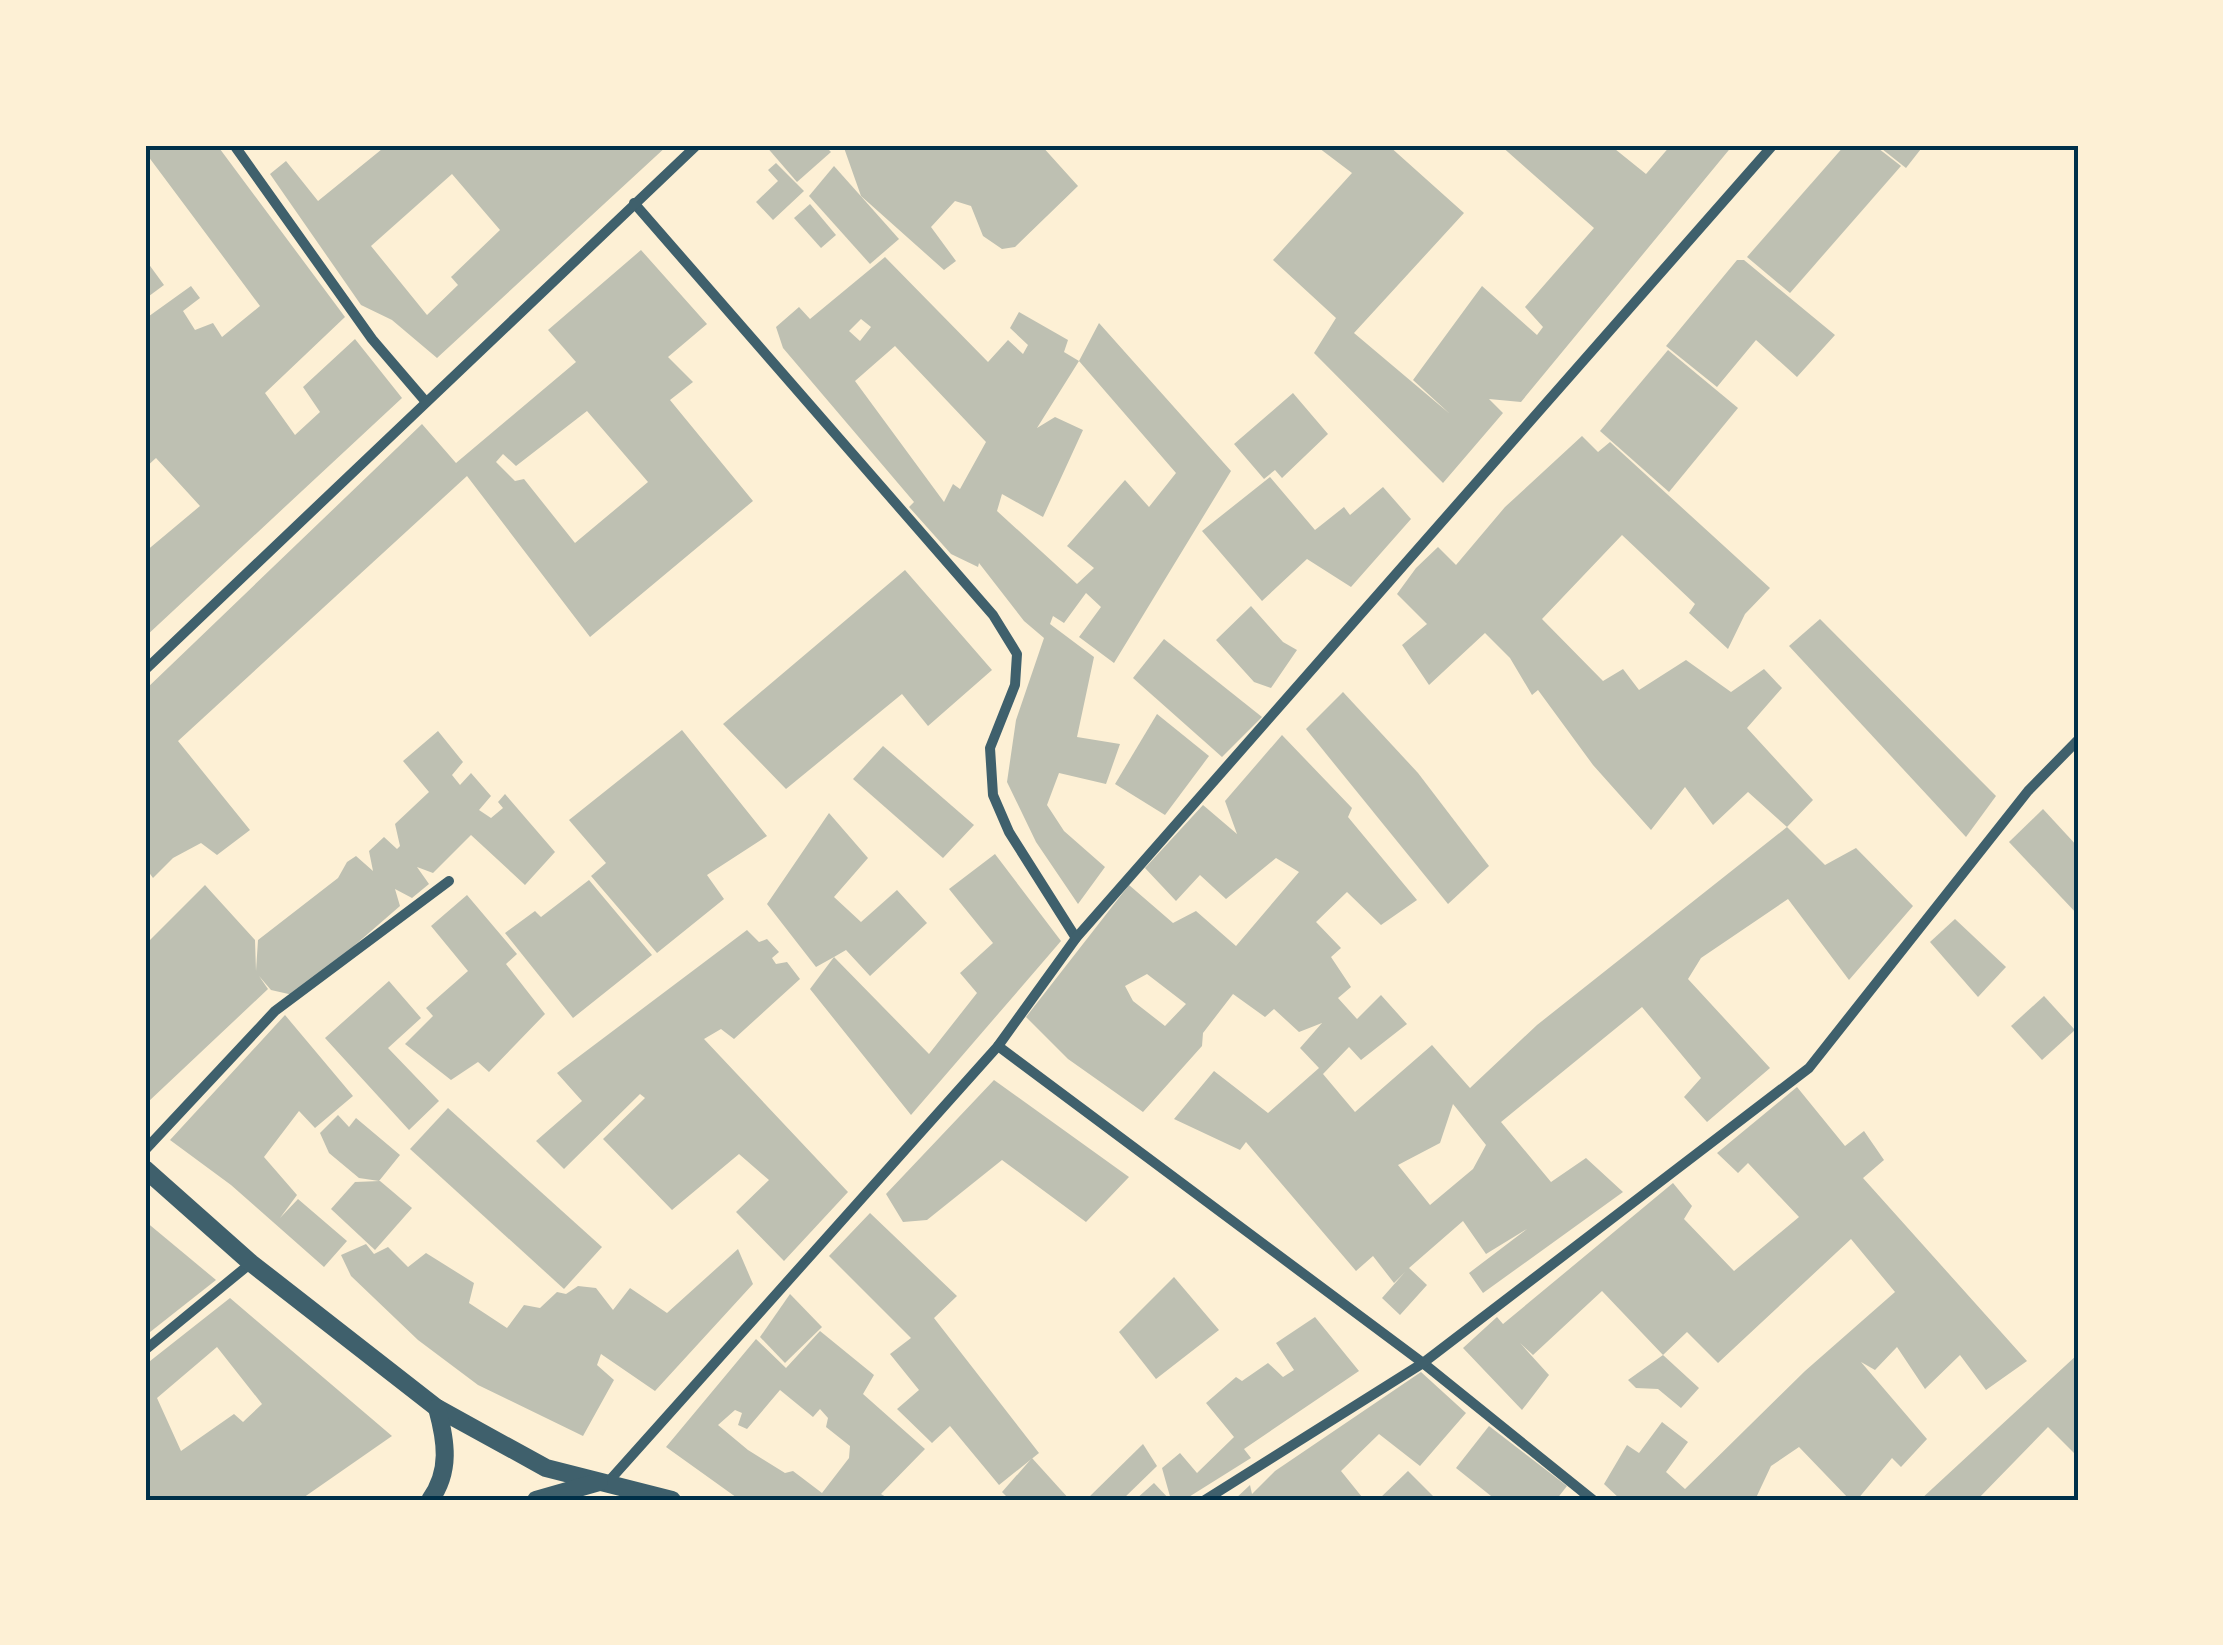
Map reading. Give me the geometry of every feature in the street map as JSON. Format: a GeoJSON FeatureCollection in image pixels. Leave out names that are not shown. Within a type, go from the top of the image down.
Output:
{"type":"FeatureCollection","features":[{"type":"Feature","properties":{"kind":"street"},"geometry":{"type":"LineString","coordinates":[[234,145],[372,338],[426,402]]}},
{"type":"Feature","properties":{"kind":"street"},"geometry":{"type":"LineString","coordinates":[[145,670],[697,145]]}},
{"type":"Feature","properties":{"kind":"street"},"geometry":{"type":"LineString","coordinates":[[536,1500],[607,1481],[998,1046],[1076,938],[1773,145]]}},
{"type":"Feature","properties":{"kind":"street"},"geometry":{"type":"LineString","coordinates":[[634,204],[992,615],[1016,654],[1015,685],[990,748],[992,794],[1009,832],[1076,938]]}},
{"type":"Feature","properties":{"kind":"street"},"geometry":{"type":"LineString","coordinates":[[1205,1500],[1422,1363],[1809,1068],[2028,791],[2078,740]]}},
{"type":"Feature","properties":{"kind":"street"},"geometry":{"type":"LineString","coordinates":[[145,1150],[275,1011],[449,881]]}},
{"type":"Feature","properties":{"kind":"street"},"geometry":{"type":"LineString","coordinates":[[998,1046],[1422,1363],[1593,1500]]}},
{"type":"Feature","properties":{"kind":"street"},"geometry":{"type":"LineString","coordinates":[[145,1169],[251,1263],[437,1408],[546,1468],[672,1500]]}},
{"type":"Feature","properties":{"kind":"street"},"geometry":{"type":"LineString","coordinates":[[145,1350],[251,1263]]}},
{"type":"Feature","properties":{"kind":"street"},"geometry":{"type":"LineString","coordinates":[[430,1500],[446,1468],[437,1408]]}},
{"type":"Feature","properties":{"kind":"building"},"geometry":{"type":"Polygon","coordinates":[[[145,145],[217,145],[345,317],[265,393],[295,435],[320,412],[303,387],[355,339],[402,398],[145,637],[145,552],[200,506],[156,458],[145,468],[145,319],[191,286],[200,298],[183,311],[195,330],[213,323],[222,337],[260,306],[145,152],[145,145]]]}},
{"type":"Feature","properties":{"kind":"building"},"geometry":{"type":"Polygon","coordinates":[[[387,145],[668,145],[437,358],[392,320],[361,305],[270,174],[286,161],[318,201],[387,145]],[[452,174],[371,246],[427,315],[458,285],[451,277],[500,230],[452,174]]]}},
{"type":"Feature","properties":{"kind":"building"},"geometry":{"type":"Polygon","coordinates":[[[765,145],[824,145],[831,152],[797,182],[765,145]]]}},
{"type":"Feature","properties":{"kind":"building"},"geometry":{"type":"Polygon","coordinates":[[[843,145],[1041,145],[1078,186],[1015,247],[1002,249],[983,236],[971,206],[955,201],[931,227],[956,261],[944,270],[861,196],[843,145]]]}},
{"type":"Feature","properties":{"kind":"building"},"geometry":{"type":"Polygon","coordinates":[[[1315,145],[1388,145],[1464,213],[1354,333],[1450,414],[1413,380],[1482,286],[1537,335],[1543,327],[1525,307],[1594,228],[1500,145],[1610,145],[1646,174],[1671,145],[1733,145],[1521,402],[1489,399],[1503,413],[1443,483],[1314,353],[1336,318],[1273,260],[1352,173],[1315,145]]]}},
{"type":"Feature","properties":{"kind":"building"},"geometry":{"type":"Polygon","coordinates":[[[1845,145],[1874,145],[1901,166],[1790,293],[1747,257],[1845,145]]]}},
{"type":"Feature","properties":{"kind":"building"},"geometry":{"type":"Polygon","coordinates":[[[1877,145],[1924,145],[1906,168],[1877,145]]]}},
{"type":"Feature","properties":{"kind":"building"},"geometry":{"type":"Polygon","coordinates":[[[776,163],[804,191],[773,220],[756,202],[778,181],[768,170],[776,163]]]}},
{"type":"Feature","properties":{"kind":"building"},"geometry":{"type":"Polygon","coordinates":[[[834,166],[899,239],[870,264],[809,196],[834,166]]]}},
{"type":"Feature","properties":{"kind":"building"},"geometry":{"type":"Polygon","coordinates":[[[810,204],[836,235],[821,248],[794,218],[810,204]]]}},
{"type":"Feature","properties":{"kind":"building"},"geometry":{"type":"Polygon","coordinates":[[[641,250],[707,324],[668,357],[693,382],[670,400],[753,501],[590,637],[467,476],[178,741],[250,830],[217,855],[201,843],[173,858],[153,878],[145,867],[145,690],[422,424],[456,463],[576,362],[548,330],[641,250]],[[587,411],[516,466],[503,454],[496,462],[515,481],[524,479],[575,543],[648,482],[587,411]]]}},
{"type":"Feature","properties":{"kind":"building"},"geometry":{"type":"Polygon","coordinates":[[[885,257],[988,362],[1008,340],[1023,354],[1028,345],[1010,328],[1019,312],[1068,340],[1064,352],[1079,361],[1099,323],[1231,471],[1114,663],[1079,637],[1101,607],[1086,593],[1064,623],[1053,616],[1050,624],[1094,657],[1077,737],[1120,744],[1106,784],[1059,773],[1047,805],[1064,831],[1105,867],[1078,904],[1036,842],[1007,782],[1016,720],[1044,638],[1024,621],[979,563],[978,567],[951,554],[909,507],[914,502],[783,348],[776,327],[799,307],[810,319],[885,257]],[[861,319],[849,331],[860,341],[871,327],[861,319]],[[895,346],[855,381],[944,502],[953,484],[960,489],[986,442],[895,346]],[[1079,361],[1037,428],[1055,417],[1083,430],[1043,517],[1002,494],[997,511],[1077,584],[1094,568],[1067,546],[1125,480],[1149,507],[1176,473],[1079,361]]]}},
{"type":"Feature","properties":{"kind":"building"},"geometry":{"type":"Polygon","coordinates":[[[145,259],[164,285],[145,299],[145,259]]]}},
{"type":"Feature","properties":{"kind":"building"},"geometry":{"type":"Polygon","coordinates":[[[1737,260],[1744,260],[1835,335],[1797,377],[1756,340],[1717,387],[1666,346],[1737,260]]]}},
{"type":"Feature","properties":{"kind":"building"},"geometry":{"type":"Polygon","coordinates":[[[1668,350],[1738,408],[1669,492],[1600,431],[1668,350]]]}},
{"type":"Feature","properties":{"kind":"building"},"geometry":{"type":"Polygon","coordinates":[[[1293,393],[1328,434],[1282,478],[1275,470],[1264,479],[1234,444],[1293,393]]]}},
{"type":"Feature","properties":{"kind":"building"},"geometry":{"type":"Polygon","coordinates":[[[1582,436],[1598,452],[1610,442],[1770,588],[1745,614],[1728,649],[1689,613],[1695,604],[1622,535],[1542,619],[1603,681],[1623,669],[1639,690],[1686,660],[1731,692],[1764,669],[1782,688],[1747,728],[1813,800],[1787,827],[1748,792],[1713,825],[1685,787],[1651,830],[1593,765],[1538,690],[1532,695],[1510,658],[1485,633],[1429,685],[1402,645],[1427,624],[1397,594],[1416,568],[1438,547],[1456,565],[1505,507],[1582,436]]]}},
{"type":"Feature","properties":{"kind":"building"},"geometry":{"type":"Polygon","coordinates":[[[1270,477],[1315,530],[1344,507],[1350,515],[1383,487],[1411,519],[1351,587],[1307,559],[1262,601],[1202,531],[1270,477]]]}},
{"type":"Feature","properties":{"kind":"building"},"geometry":{"type":"Polygon","coordinates":[[[905,570],[992,670],[928,726],[902,694],[786,789],[723,724],[905,570]]]}},
{"type":"Feature","properties":{"kind":"building"},"geometry":{"type":"Polygon","coordinates":[[[1251,606],[1283,642],[1297,650],[1271,688],[1254,682],[1216,640],[1251,606]]]}},
{"type":"Feature","properties":{"kind":"building"},"geometry":{"type":"Polygon","coordinates":[[[1820,619],[1996,796],[1966,837],[1789,646],[1820,619]]]}},
{"type":"Feature","properties":{"kind":"building"},"geometry":{"type":"Polygon","coordinates":[[[1164,639],[1262,717],[1222,757],[1133,678],[1164,639]]]}},
{"type":"Feature","properties":{"kind":"building"},"geometry":{"type":"Polygon","coordinates":[[[1343,692],[1418,773],[1489,866],[1448,904],[1306,729],[1343,692]]]}},
{"type":"Feature","properties":{"kind":"building"},"geometry":{"type":"Polygon","coordinates":[[[1157,714],[1209,756],[1165,815],[1115,784],[1157,714]]]}},
{"type":"Feature","properties":{"kind":"building"},"geometry":{"type":"Polygon","coordinates":[[[682,730],[767,836],[707,875],[724,899],[657,953],[591,876],[606,863],[569,820],[682,730]]]}},
{"type":"Feature","properties":{"kind":"building"},"geometry":{"type":"Polygon","coordinates":[[[438,731],[463,762],[452,775],[460,785],[471,773],[491,796],[479,810],[491,818],[503,808],[498,802],[505,794],[555,852],[525,885],[471,835],[433,873],[417,867],[429,884],[412,898],[395,889],[400,906],[310,984],[293,995],[271,990],[259,976],[268,989],[148,1102],[145,945],[205,885],[255,940],[256,971],[258,940],[338,878],[347,862],[356,856],[373,871],[369,851],[384,837],[397,849],[400,846],[395,824],[429,792],[403,761],[438,731]]]}},
{"type":"Feature","properties":{"kind":"building"},"geometry":{"type":"Polygon","coordinates":[[[1282,735],[1352,808],[1348,817],[1417,900],[1381,925],[1347,892],[1316,922],[1341,948],[1331,957],[1351,987],[1338,998],[1357,1019],[1381,995],[1407,1024],[1361,1060],[1349,1047],[1323,1074],[1355,1112],[1432,1045],[1470,1088],[1537,1025],[1787,827],[1825,865],[1856,848],[1913,906],[1849,980],[1788,899],[1701,958],[1688,979],[1770,1068],[1707,1122],[1684,1097],[1701,1078],[1642,1007],[1501,1122],[1551,1182],[1586,1158],[1623,1192],[1483,1293],[1469,1273],[1527,1229],[1486,1254],[1463,1221],[1409,1268],[1427,1285],[1400,1315],[1382,1298],[1405,1272],[1394,1283],[1373,1256],[1356,1271],[1246,1142],[1240,1150],[1174,1119],[1214,1071],[1268,1113],[1319,1068],[1300,1048],[1322,1023],[1299,1032],[1274,1009],[1265,1017],[1233,994],[1203,1033],[1202,1046],[1143,1112],[1068,1059],[1026,1017],[1129,885],[1173,923],[1196,911],[1236,946],[1299,872],[1276,858],[1226,899],[1200,875],[1176,901],[1145,868],[1203,805],[1237,834],[1225,801],[1282,735]],[[1147,974],[1125,986],[1133,1001],[1165,1026],[1186,1004],[1147,974]],[[1453,1104],[1440,1143],[1398,1165],[1430,1205],[1473,1169],[1486,1145],[1453,1104]]]}},
{"type":"Feature","properties":{"kind":"building"},"geometry":{"type":"Polygon","coordinates":[[[883,746],[974,825],[943,858],[853,779],[883,746]]]}},
{"type":"Feature","properties":{"kind":"building"},"geometry":{"type":"Polygon","coordinates":[[[2043,809],[2078,847],[2078,915],[2009,842],[2043,809]]]}},
{"type":"Feature","properties":{"kind":"building"},"geometry":{"type":"Polygon","coordinates":[[[829,813],[868,858],[834,897],[861,922],[897,890],[927,923],[870,976],[846,950],[816,967],[767,904],[829,813]]]}},
{"type":"Feature","properties":{"kind":"building"},"geometry":{"type":"Polygon","coordinates":[[[995,854],[1061,941],[911,1115],[810,989],[834,957],[929,1054],[977,993],[960,973],[993,943],[949,889],[995,854]]]}},
{"type":"Feature","properties":{"kind":"building"},"geometry":{"type":"Polygon","coordinates":[[[589,880],[652,955],[573,1018],[505,933],[535,911],[541,917],[589,880]]]}},
{"type":"Feature","properties":{"kind":"building"},"geometry":{"type":"Polygon","coordinates":[[[467,895],[517,954],[506,964],[545,1014],[489,1072],[478,1062],[451,1080],[405,1044],[433,1016],[426,1008],[468,971],[431,926],[467,895]]]}},
{"type":"Feature","properties":{"kind":"building"},"geometry":{"type":"Polygon","coordinates":[[[1955,919],[2006,967],[1978,997],[1930,942],[1955,919]]]}},
{"type":"Feature","properties":{"kind":"building"},"geometry":{"type":"Polygon","coordinates":[[[747,930],[759,942],[767,939],[779,952],[772,958],[776,964],[787,962],[800,979],[734,1039],[721,1029],[704,1039],[848,1192],[784,1261],[736,1212],[769,1180],[739,1154],[672,1210],[603,1139],[645,1098],[640,1094],[564,1169],[536,1141],[582,1101],[557,1073],[747,930]]]}},
{"type":"Feature","properties":{"kind":"building"},"geometry":{"type":"Polygon","coordinates":[[[389,981],[421,1018],[388,1048],[439,1101],[409,1130],[325,1038],[389,981]]]}},
{"type":"Feature","properties":{"kind":"building"},"geometry":{"type":"Polygon","coordinates":[[[2044,996],[2075,1030],[2042,1060],[2011,1026],[2044,996]]]}},
{"type":"Feature","properties":{"kind":"building"},"geometry":{"type":"Polygon","coordinates":[[[285,1015],[353,1096],[315,1128],[299,1111],[264,1157],[297,1195],[280,1218],[298,1199],[347,1241],[324,1267],[231,1185],[170,1140],[285,1015]]]}},
{"type":"Feature","properties":{"kind":"building"},"geometry":{"type":"Polygon","coordinates":[[[994,1080],[1129,1177],[1086,1222],[1002,1160],[927,1220],[903,1222],[886,1194],[994,1080]]]}},
{"type":"Feature","properties":{"kind":"building"},"geometry":{"type":"Polygon","coordinates":[[[1797,1087],[1845,1146],[1864,1131],[1884,1160],[1863,1178],[2027,1361],[1986,1390],[1960,1355],[1925,1389],[1897,1347],[1875,1370],[1861,1362],[1927,1439],[1901,1467],[1892,1458],[1857,1500],[1850,1500],[1799,1447],[1771,1466],[1755,1500],[1621,1500],[1604,1484],[1627,1445],[1639,1453],[1662,1422],[1688,1442],[1666,1472],[1685,1489],[1805,1371],[1895,1292],[1851,1239],[1718,1363],[1687,1332],[1663,1355],[1602,1291],[1533,1355],[1520,1343],[1549,1375],[1522,1410],[1463,1348],[1497,1317],[1503,1324],[1673,1183],[1692,1206],[1684,1219],[1734,1271],[1799,1217],[1748,1163],[1738,1173],[1717,1153],[1797,1087]]]}},
{"type":"Feature","properties":{"kind":"building"},"geometry":{"type":"Polygon","coordinates":[[[448,1108],[602,1247],[564,1289],[410,1149],[448,1108]]]}},
{"type":"Feature","properties":{"kind":"building"},"geometry":{"type":"Polygon","coordinates":[[[338,1115],[349,1127],[356,1118],[400,1155],[379,1181],[359,1178],[329,1153],[320,1133],[338,1115]]]}},
{"type":"Feature","properties":{"kind":"building"},"geometry":{"type":"Polygon","coordinates":[[[380,1181],[412,1208],[375,1250],[331,1209],[355,1182],[380,1181]]]}},
{"type":"Feature","properties":{"kind":"building"},"geometry":{"type":"Polygon","coordinates":[[[870,1213],[957,1296],[934,1318],[1039,1453],[999,1485],[950,1426],[932,1443],[897,1409],[919,1390],[890,1354],[911,1338],[829,1256],[870,1213]]]}},
{"type":"Feature","properties":{"kind":"building"},"geometry":{"type":"Polygon","coordinates":[[[145,1221],[216,1280],[145,1336],[145,1221]]]}},
{"type":"Feature","properties":{"kind":"building"},"geometry":{"type":"Polygon","coordinates":[[[366,1244],[374,1254],[388,1247],[408,1267],[426,1253],[474,1283],[469,1303],[507,1328],[524,1305],[540,1308],[557,1292],[566,1294],[578,1286],[596,1288],[613,1310],[630,1288],[667,1313],[738,1249],[753,1284],[655,1391],[601,1354],[597,1365],[614,1380],[583,1436],[478,1385],[418,1340],[351,1276],[341,1255],[366,1244]]]}},
{"type":"Feature","properties":{"kind":"building"},"geometry":{"type":"Polygon","coordinates":[[[1174,1277],[1219,1330],[1156,1379],[1119,1332],[1174,1277]]]}},
{"type":"Feature","properties":{"kind":"building"},"geometry":{"type":"Polygon","coordinates":[[[790,1294],[822,1327],[785,1363],[760,1337],[790,1294]]]}},
{"type":"Feature","properties":{"kind":"building"},"geometry":{"type":"Polygon","coordinates":[[[230,1298],[392,1436],[300,1500],[145,1500],[145,1365],[230,1298]],[[217,1347],[157,1398],[181,1451],[234,1414],[243,1422],[262,1404],[217,1347]]]}},
{"type":"Feature","properties":{"kind":"building"},"geometry":{"type":"Polygon","coordinates":[[[1315,1317],[1359,1371],[1244,1449],[1251,1458],[1184,1500],[1171,1500],[1162,1468],[1180,1453],[1197,1473],[1234,1437],[1206,1403],[1236,1377],[1242,1381],[1268,1363],[1283,1377],[1294,1370],[1276,1343],[1315,1317]]]}},
{"type":"Feature","properties":{"kind":"building"},"geometry":{"type":"Polygon","coordinates":[[[820,1331],[874,1375],[863,1394],[925,1449],[881,1494],[891,1500],[740,1500],[666,1447],[756,1339],[786,1368],[820,1331]],[[780,1390],[747,1429],[738,1425],[742,1413],[735,1410],[718,1425],[748,1450],[785,1473],[793,1471],[822,1493],[849,1458],[850,1446],[826,1427],[828,1418],[820,1409],[813,1417],[780,1390]]]}},
{"type":"Feature","properties":{"kind":"building"},"geometry":{"type":"Polygon","coordinates":[[[2078,1354],[2078,1457],[2048,1427],[1977,1500],[1920,1500],[2078,1354]]]}},
{"type":"Feature","properties":{"kind":"building"},"geometry":{"type":"Polygon","coordinates":[[[1663,1355],[1699,1388],[1681,1408],[1658,1389],[1636,1388],[1628,1380],[1663,1355]]]}},
{"type":"Feature","properties":{"kind":"building"},"geometry":{"type":"Polygon","coordinates":[[[1421,1372],[1466,1413],[1420,1466],[1379,1434],[1341,1471],[1362,1497],[1358,1500],[1234,1500],[1250,1485],[1252,1494],[1275,1471],[1421,1372]]]}},
{"type":"Feature","properties":{"kind":"building"},"geometry":{"type":"Polygon","coordinates":[[[1489,1426],[1567,1486],[1556,1500],[1496,1500],[1456,1468],[1489,1426]]]}},
{"type":"Feature","properties":{"kind":"building"},"geometry":{"type":"Polygon","coordinates":[[[1143,1444],[1157,1466],[1122,1500],[1086,1500],[1143,1444]]]}},
{"type":"Feature","properties":{"kind":"building"},"geometry":{"type":"Polygon","coordinates":[[[1032,1458],[1070,1500],[1010,1500],[1002,1492],[1032,1458]]]}},
{"type":"Feature","properties":{"kind":"building"},"geometry":{"type":"Polygon","coordinates":[[[1408,1471],[1437,1500],[1378,1500],[1408,1471]]]}},
{"type":"Feature","properties":{"kind":"building"},"geometry":{"type":"Polygon","coordinates":[[[1154,1483],[1170,1500],[1135,1500],[1154,1483]]]}}]}
